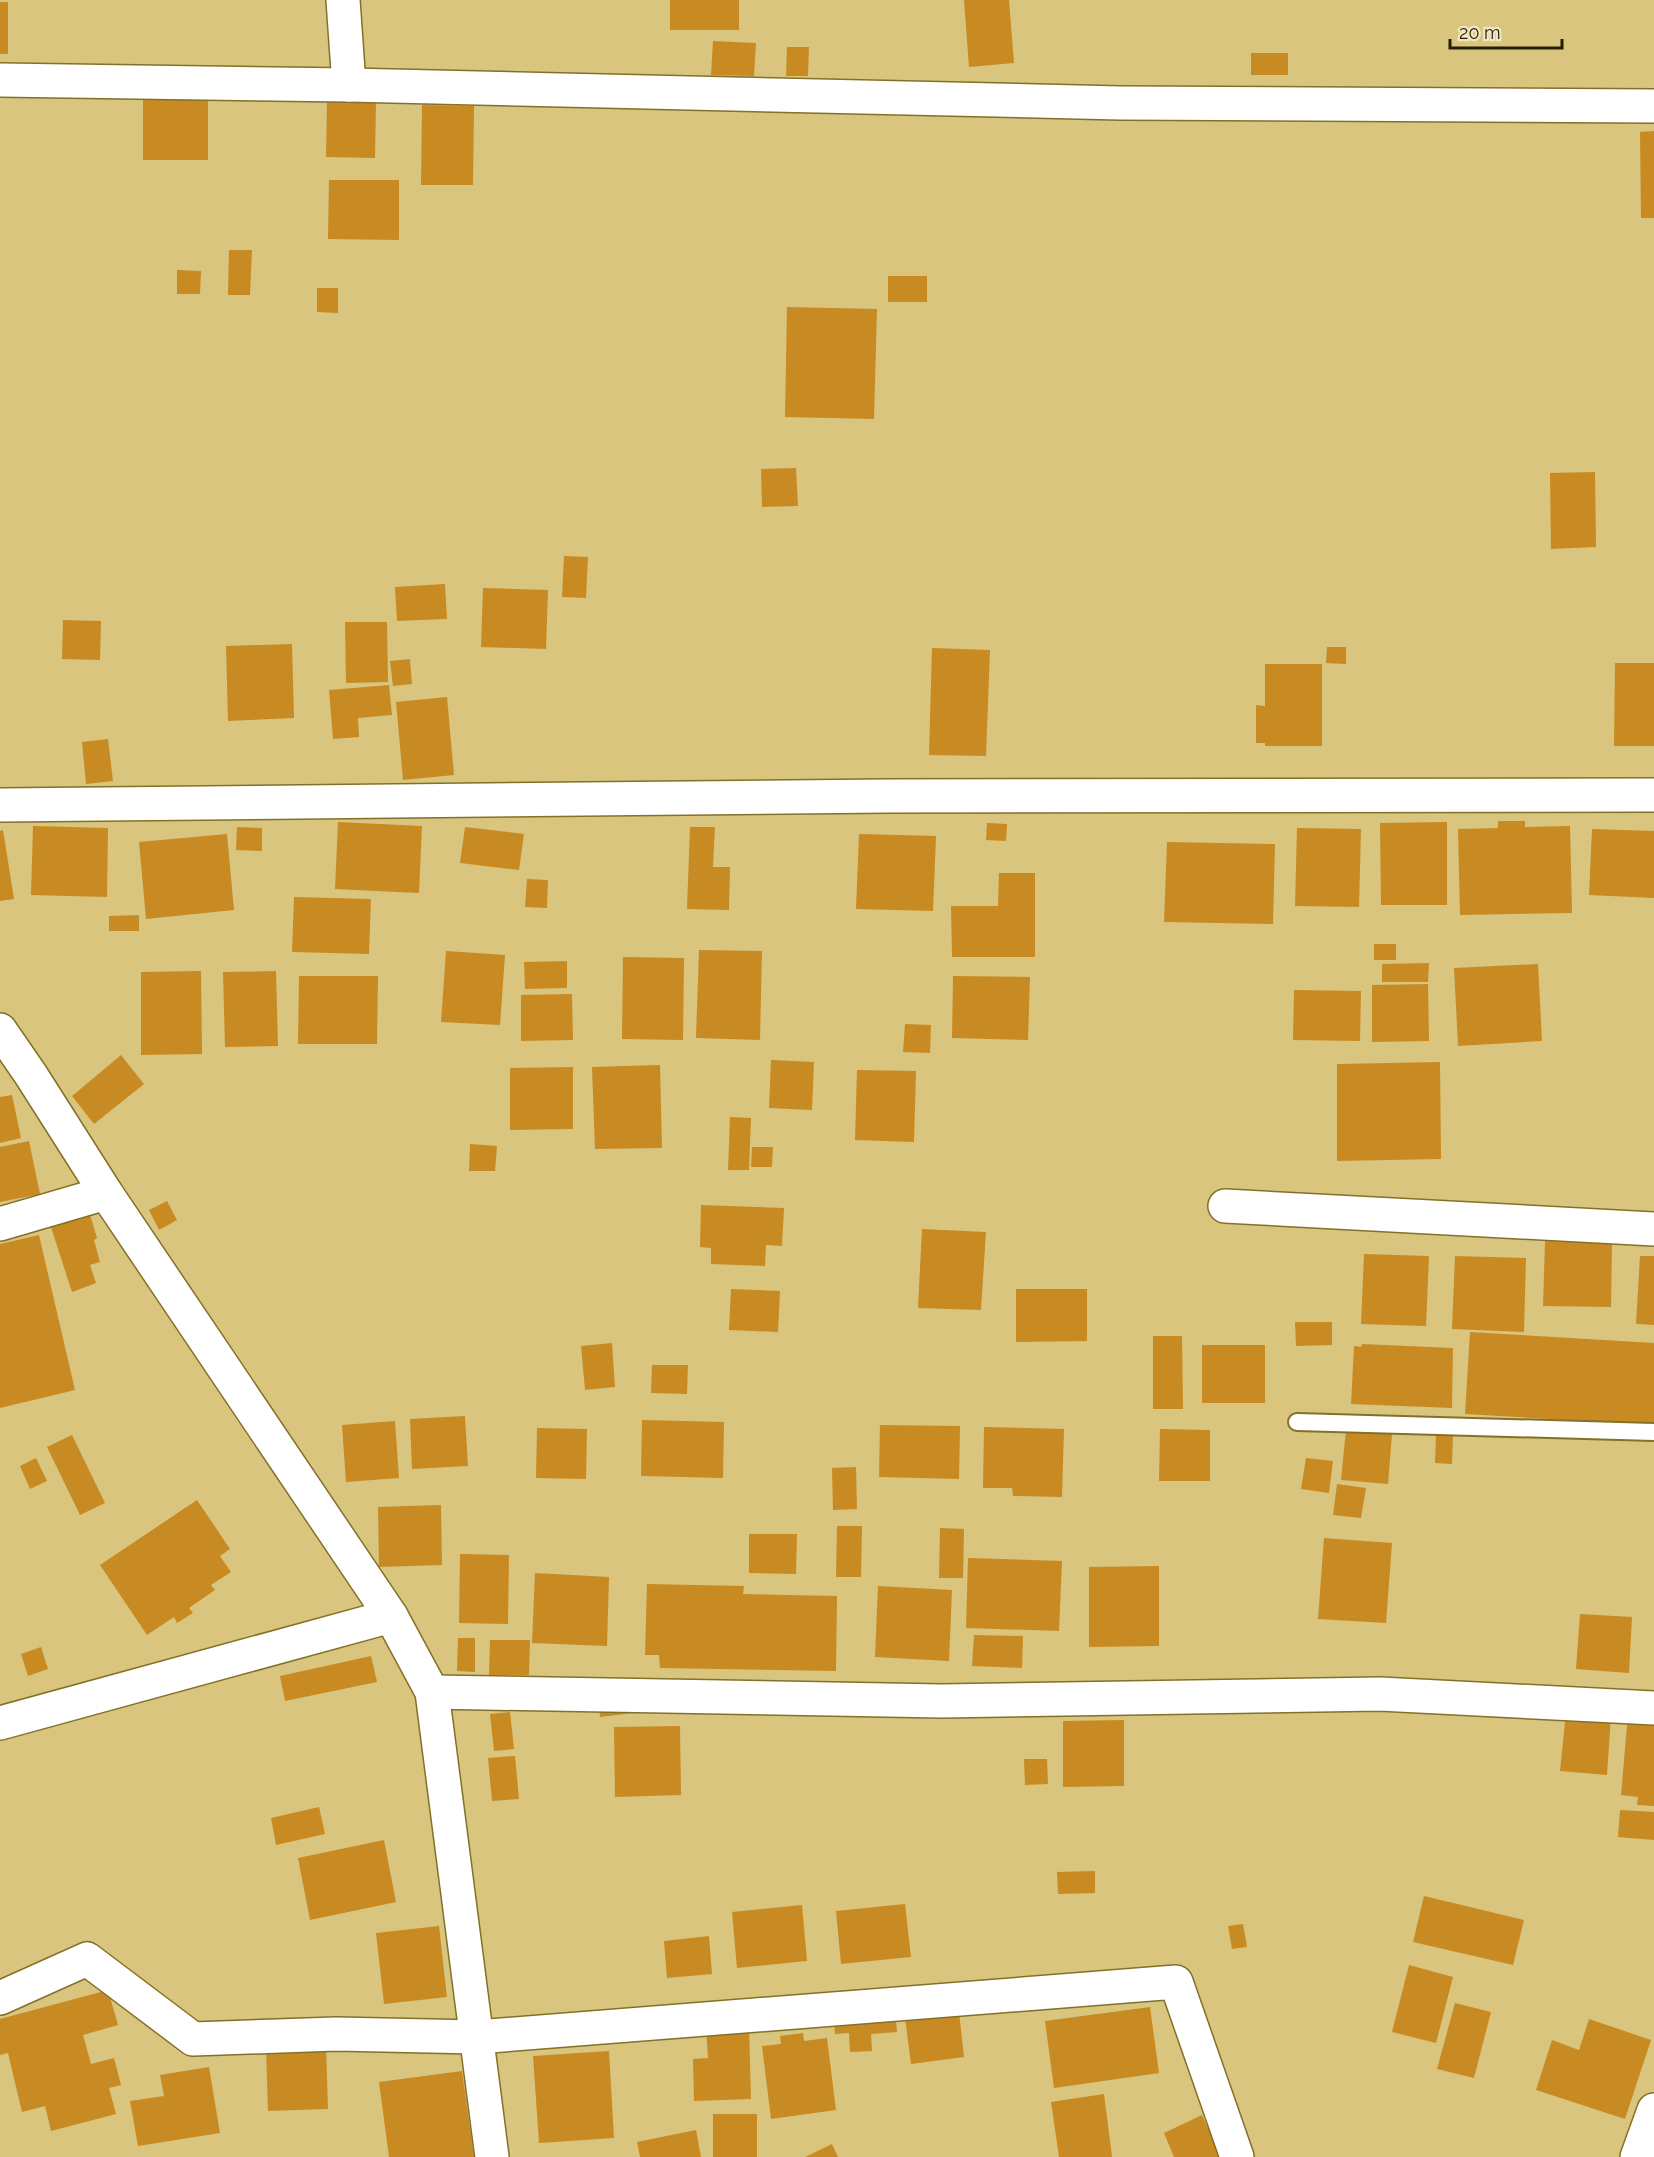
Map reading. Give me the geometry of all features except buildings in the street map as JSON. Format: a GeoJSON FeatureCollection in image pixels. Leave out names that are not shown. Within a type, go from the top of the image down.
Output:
{"type":"FeatureCollection","features":[{"type":"Feature","properties":{"kind":"street"},"geometry":{"type":"LineString","coordinates":[[344,0],[349,85]]}},
{"type":"Feature","properties":{"kind":"street"},"geometry":{"type":"LineString","coordinates":[[0,80],[349,85],[1120,103],[1654,106]]}},
{"type":"Feature","properties":{"kind":"street"},"geometry":{"type":"LineString","coordinates":[[0,805],[876,796],[1654,795]]}},
{"type":"Feature","properties":{"kind":"street"},"geometry":{"type":"LineString","coordinates":[[0,1030],[106,1193],[391,1616],[432,1692],[492,2157]]}},
{"type":"Feature","properties":{"kind":"street"},"geometry":{"type":"LineString","coordinates":[[0,1224],[106,1193]]}},
{"type":"Feature","properties":{"kind":"street"},"geometry":{"type":"LineString","coordinates":[[1225,1206],[1654,1229]]}},
{"type":"Feature","properties":{"kind":"street"},"geometry":{"type":"LineString","coordinates":[[0,1723],[391,1616]]}},
{"type":"Feature","properties":{"kind":"street"},"geometry":{"type":"LineString","coordinates":[[432,1692],[942,1701],[1380,1694],[1654,1708]]}},
{"type":"Feature","properties":{"kind":"street"},"geometry":{"type":"LineString","coordinates":[[0,1998],[87,1959],[193,2039],[336,2034],[477,2037],[1176,1982],[1236,2157]]}},
{"type":"Feature","properties":{"kind":"street"},"geometry":{"type":"LineString","coordinates":[[1637,2157],[1654,2109]]}},
{"type":"Feature","properties":{"kind":"lane"},"geometry":{"type":"LineString","coordinates":[[1297,1422],[1654,1432]]}}]}
